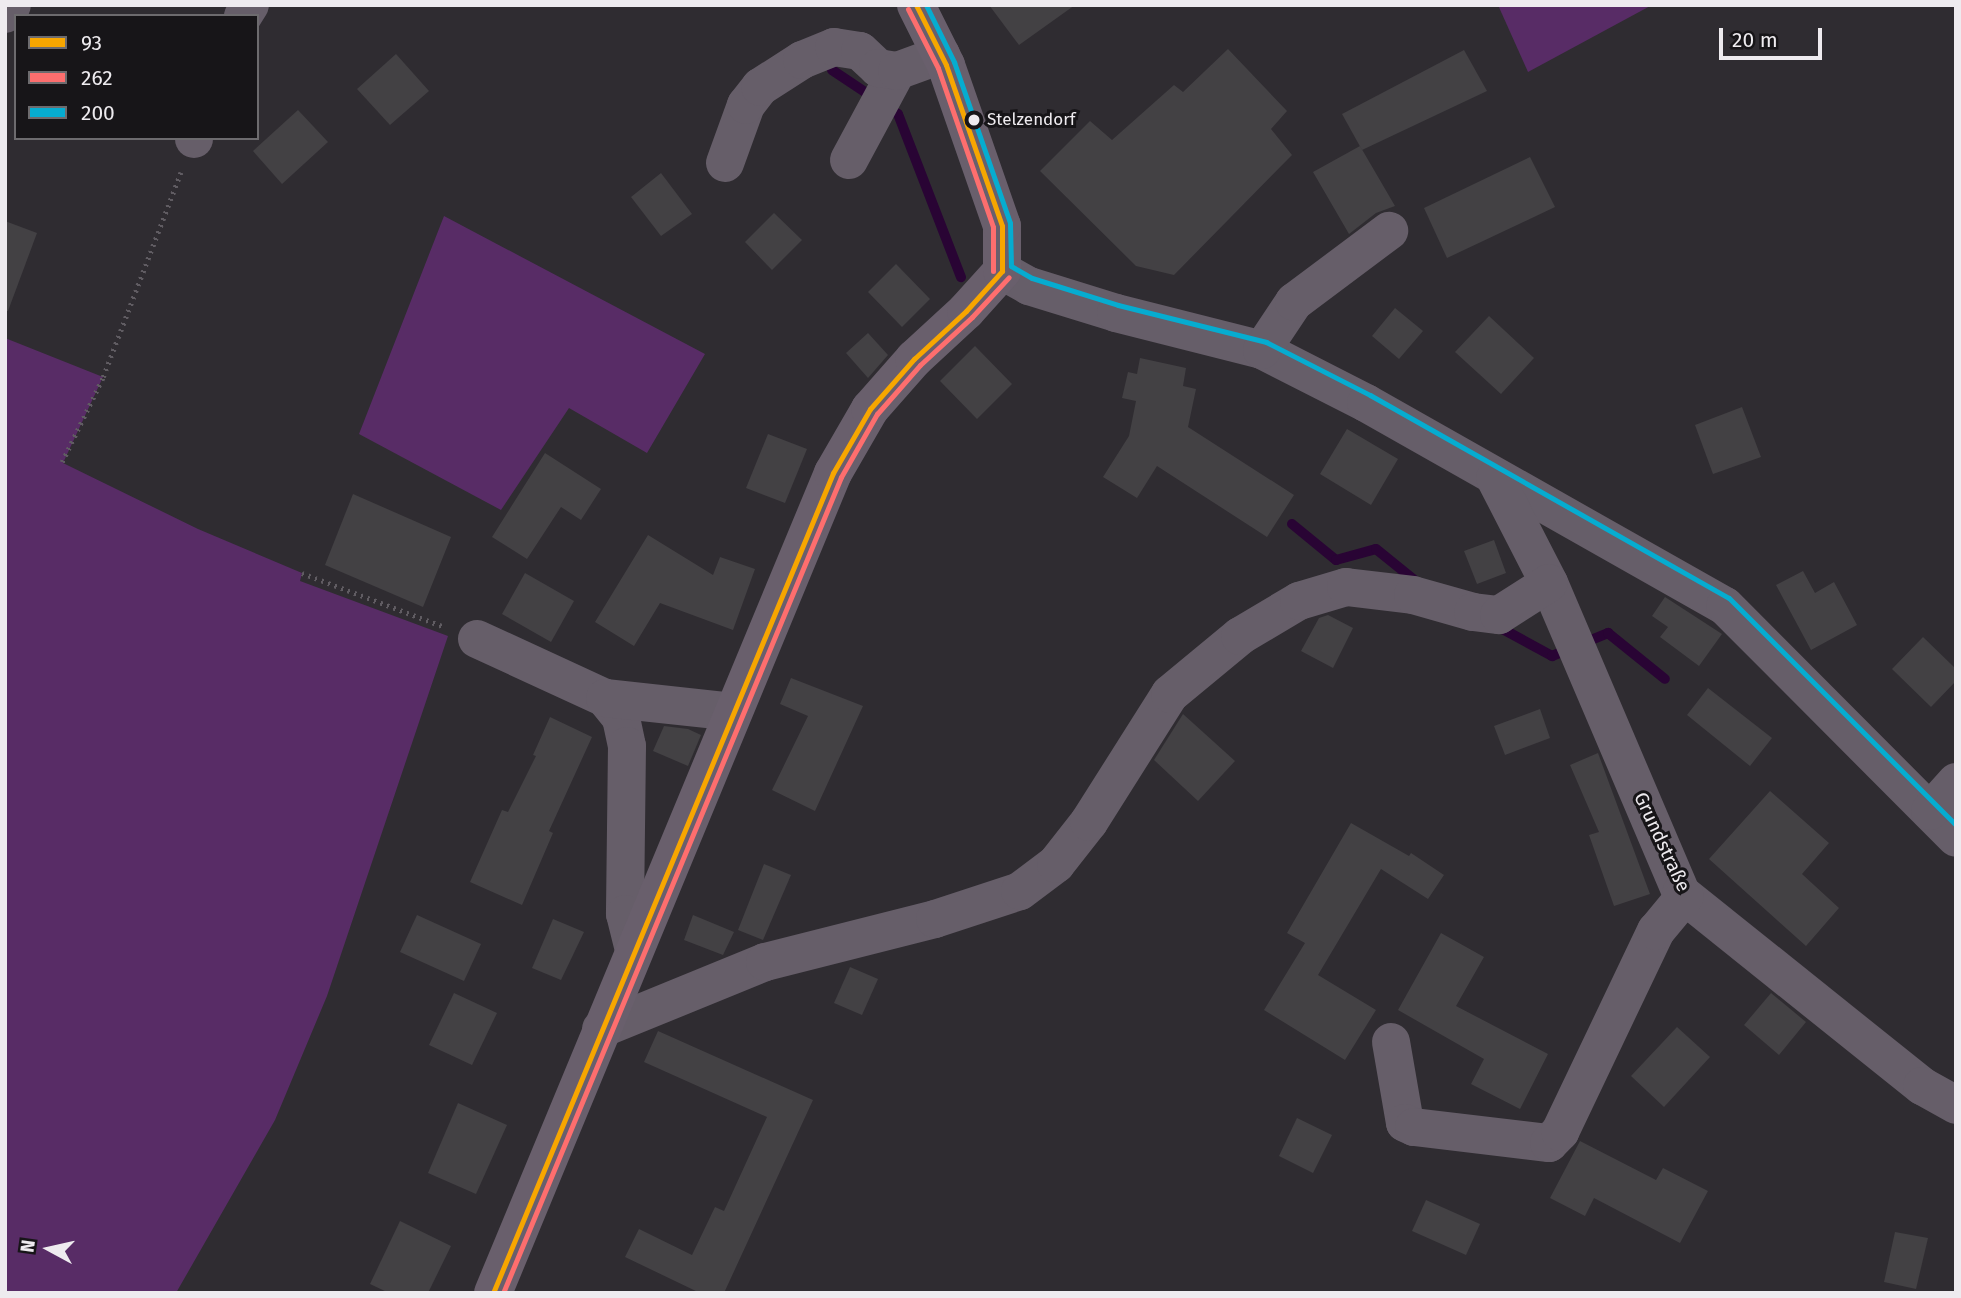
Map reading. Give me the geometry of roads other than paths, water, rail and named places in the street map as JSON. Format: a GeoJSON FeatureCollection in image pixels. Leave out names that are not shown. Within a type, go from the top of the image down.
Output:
{"type":"FeatureCollection","features":[{"type":"Feature","properties":{"kind":"main road"},"geometry":{"type":"LineString","coordinates":[[493,1293],[833,473],[870,409],[914,359],[966,312],[1002,271],[1002,226],[941,55],[916,5]]}},
{"type":"Feature","properties":{"kind":"street"},"geometry":{"type":"LineString","coordinates":[[5,13],[12,5]]}},
{"type":"Feature","properties":{"kind":"street"},"geometry":{"type":"LineString","coordinates":[[725,163],[746,105],[760,87],[802,60],[834,47],[860,51],[878,68],[897,71],[941,55]]}},
{"type":"Feature","properties":{"kind":"street"},"geometry":{"type":"LineString","coordinates":[[849,160],[897,71]]}},
{"type":"Feature","properties":{"kind":"street"},"geometry":{"type":"LineString","coordinates":[[1262,350],[1294,302],[1389,231]]}},
{"type":"Feature","properties":{"kind":"street"},"geometry":{"type":"LineString","coordinates":[[1002,271],[1029,286],[1116,313],[1262,350],[1366,403],[1725,606],[1956,838]]}},
{"type":"Feature","properties":{"kind":"street","name":"Grundstraße"},"geometry":{"type":"LineString","coordinates":[[1495,478],[1549,583],[1685,896],[1922,1086],[1956,1105]]}},
{"type":"Feature","properties":{"kind":"street"},"geometry":{"type":"LineString","coordinates":[[601,1029],[765,962],[935,919],[1020,891],[1056,864],[1089,822],[1170,694],[1240,636],[1299,601],[1346,587],[1413,595],[1473,612],[1499,615],[1549,583]]}},
{"type":"Feature","properties":{"kind":"street"},"geometry":{"type":"LineString","coordinates":[[477,639],[606,698],[733,712]]}},
{"type":"Feature","properties":{"kind":"street"},"geometry":{"type":"LineString","coordinates":[[606,698],[621,718],[627,746],[625,914],[634,951]]}},
{"type":"Feature","properties":{"kind":"street"},"geometry":{"type":"LineString","coordinates":[[1930,811],[1956,782]]}},
{"type":"Feature","properties":{"kind":"street"},"geometry":{"type":"LineString","coordinates":[[1391,1042],[1405,1123],[1413,1127],[1549,1143],[1560,1132],[1656,932],[1685,896]]}},
{"type":"Feature","properties":{"kind":"waterway"},"geometry":{"type":"LineString","coordinates":[[832,70],[898,114],[961,277]]}},
{"type":"Feature","properties":{"kind":"waterway"},"geometry":{"type":"LineString","coordinates":[[1292,524],[1336,560],[1376,549],[1418,583]]}},
{"type":"Feature","properties":{"kind":"waterway"},"geometry":{"type":"LineString","coordinates":[[1497,626],[1552,656],[1608,633],[1665,679]]}},
{"type":"Feature","properties":{"kind":"place","name":"Stelzendorf"},"geometry":{"type":"Point","coordinates":[974,120]}}]}
